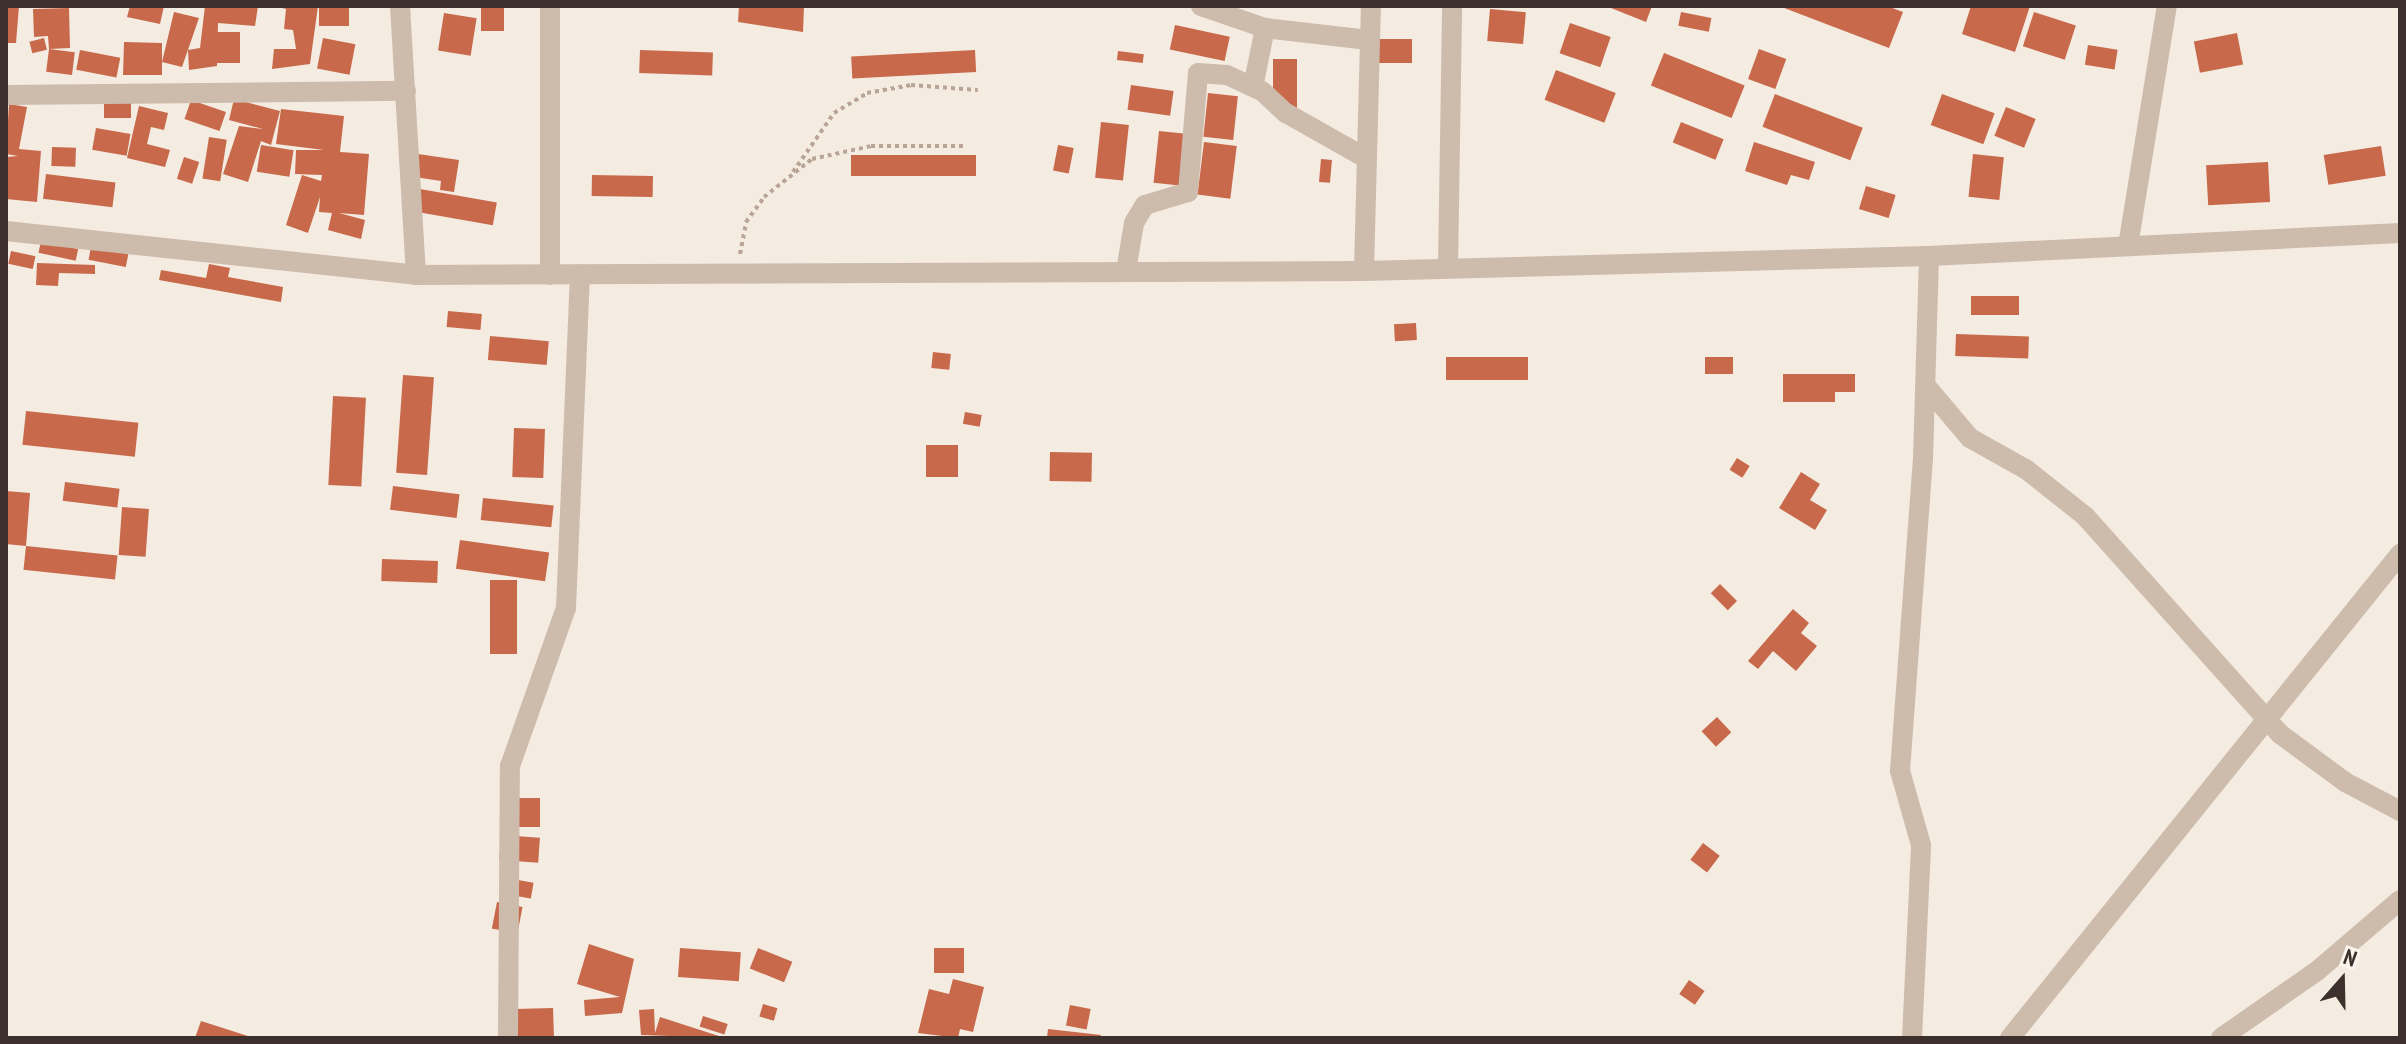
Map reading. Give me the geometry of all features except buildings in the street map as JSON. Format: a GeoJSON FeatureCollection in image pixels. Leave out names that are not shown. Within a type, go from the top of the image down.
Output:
{"type":"FeatureCollection","features":[{"type":"Feature","properties":{"kind":"street"},"geometry":{"type":"LineString","coordinates":[[400,6],[416,275]]}},
{"type":"Feature","properties":{"kind":"street"},"geometry":{"type":"LineString","coordinates":[[550,6],[550,275]]}},
{"type":"Feature","properties":{"kind":"street"},"geometry":{"type":"LineString","coordinates":[[1201,6],[1265,28],[1368,40]]}},
{"type":"Feature","properties":{"kind":"street"},"geometry":{"type":"LineString","coordinates":[[1364,271],[1371,6]]}},
{"type":"Feature","properties":{"kind":"street"},"geometry":{"type":"LineString","coordinates":[[1448,268],[1452,6]]}},
{"type":"Feature","properties":{"kind":"street"},"geometry":{"type":"LineString","coordinates":[[2128,246],[2167,6]]}},
{"type":"Feature","properties":{"kind":"street"},"geometry":{"type":"LineString","coordinates":[[1253,87],[1265,28]]}},
{"type":"Feature","properties":{"kind":"street"},"geometry":{"type":"LineString","coordinates":[[1126,271],[1134,223],[1145,205],[1188,192],[1198,73],[1227,75],[1253,87],[1366,158]]}},
{"type":"Feature","properties":{"kind":"street"},"geometry":{"type":"LineString","coordinates":[[6,95],[406,91]]}},
{"type":"Feature","properties":{"kind":"street"},"geometry":{"type":"LineString","coordinates":[[6,231],[416,275],[1364,271],[1929,256],[2400,233]]}},
{"type":"Feature","properties":{"kind":"street"},"geometry":{"type":"LineString","coordinates":[[1912,1038],[1921,845],[1900,771],[1926,386],[1929,256]]}},
{"type":"Feature","properties":{"kind":"street"},"geometry":{"type":"LineString","coordinates":[[508,1038],[510,766],[566,608],[580,274]]}},
{"type":"Feature","properties":{"kind":"street"},"geometry":{"type":"LineString","coordinates":[[1926,386],[1970,438],[2027,470],[2085,516],[2266,719],[2335,775],[2400,811]]}},
{"type":"Feature","properties":{"kind":"street"},"geometry":{"type":"LineString","coordinates":[[2010,1038],[2400,554]]}},
{"type":"Feature","properties":{"kind":"street"},"geometry":{"type":"LineString","coordinates":[[2221,1038],[2277,1002],[2400,900]]}},
{"type":"Feature","properties":{"kind":"path"},"geometry":{"type":"LineString","coordinates":[[738,272],[746,222],[792,174],[834,113],[867,93],[911,85],[978,90]]}},
{"type":"Feature","properties":{"kind":"path"},"geometry":{"type":"LineString","coordinates":[[792,174],[812,159],[871,146],[964,146]]}}]}
